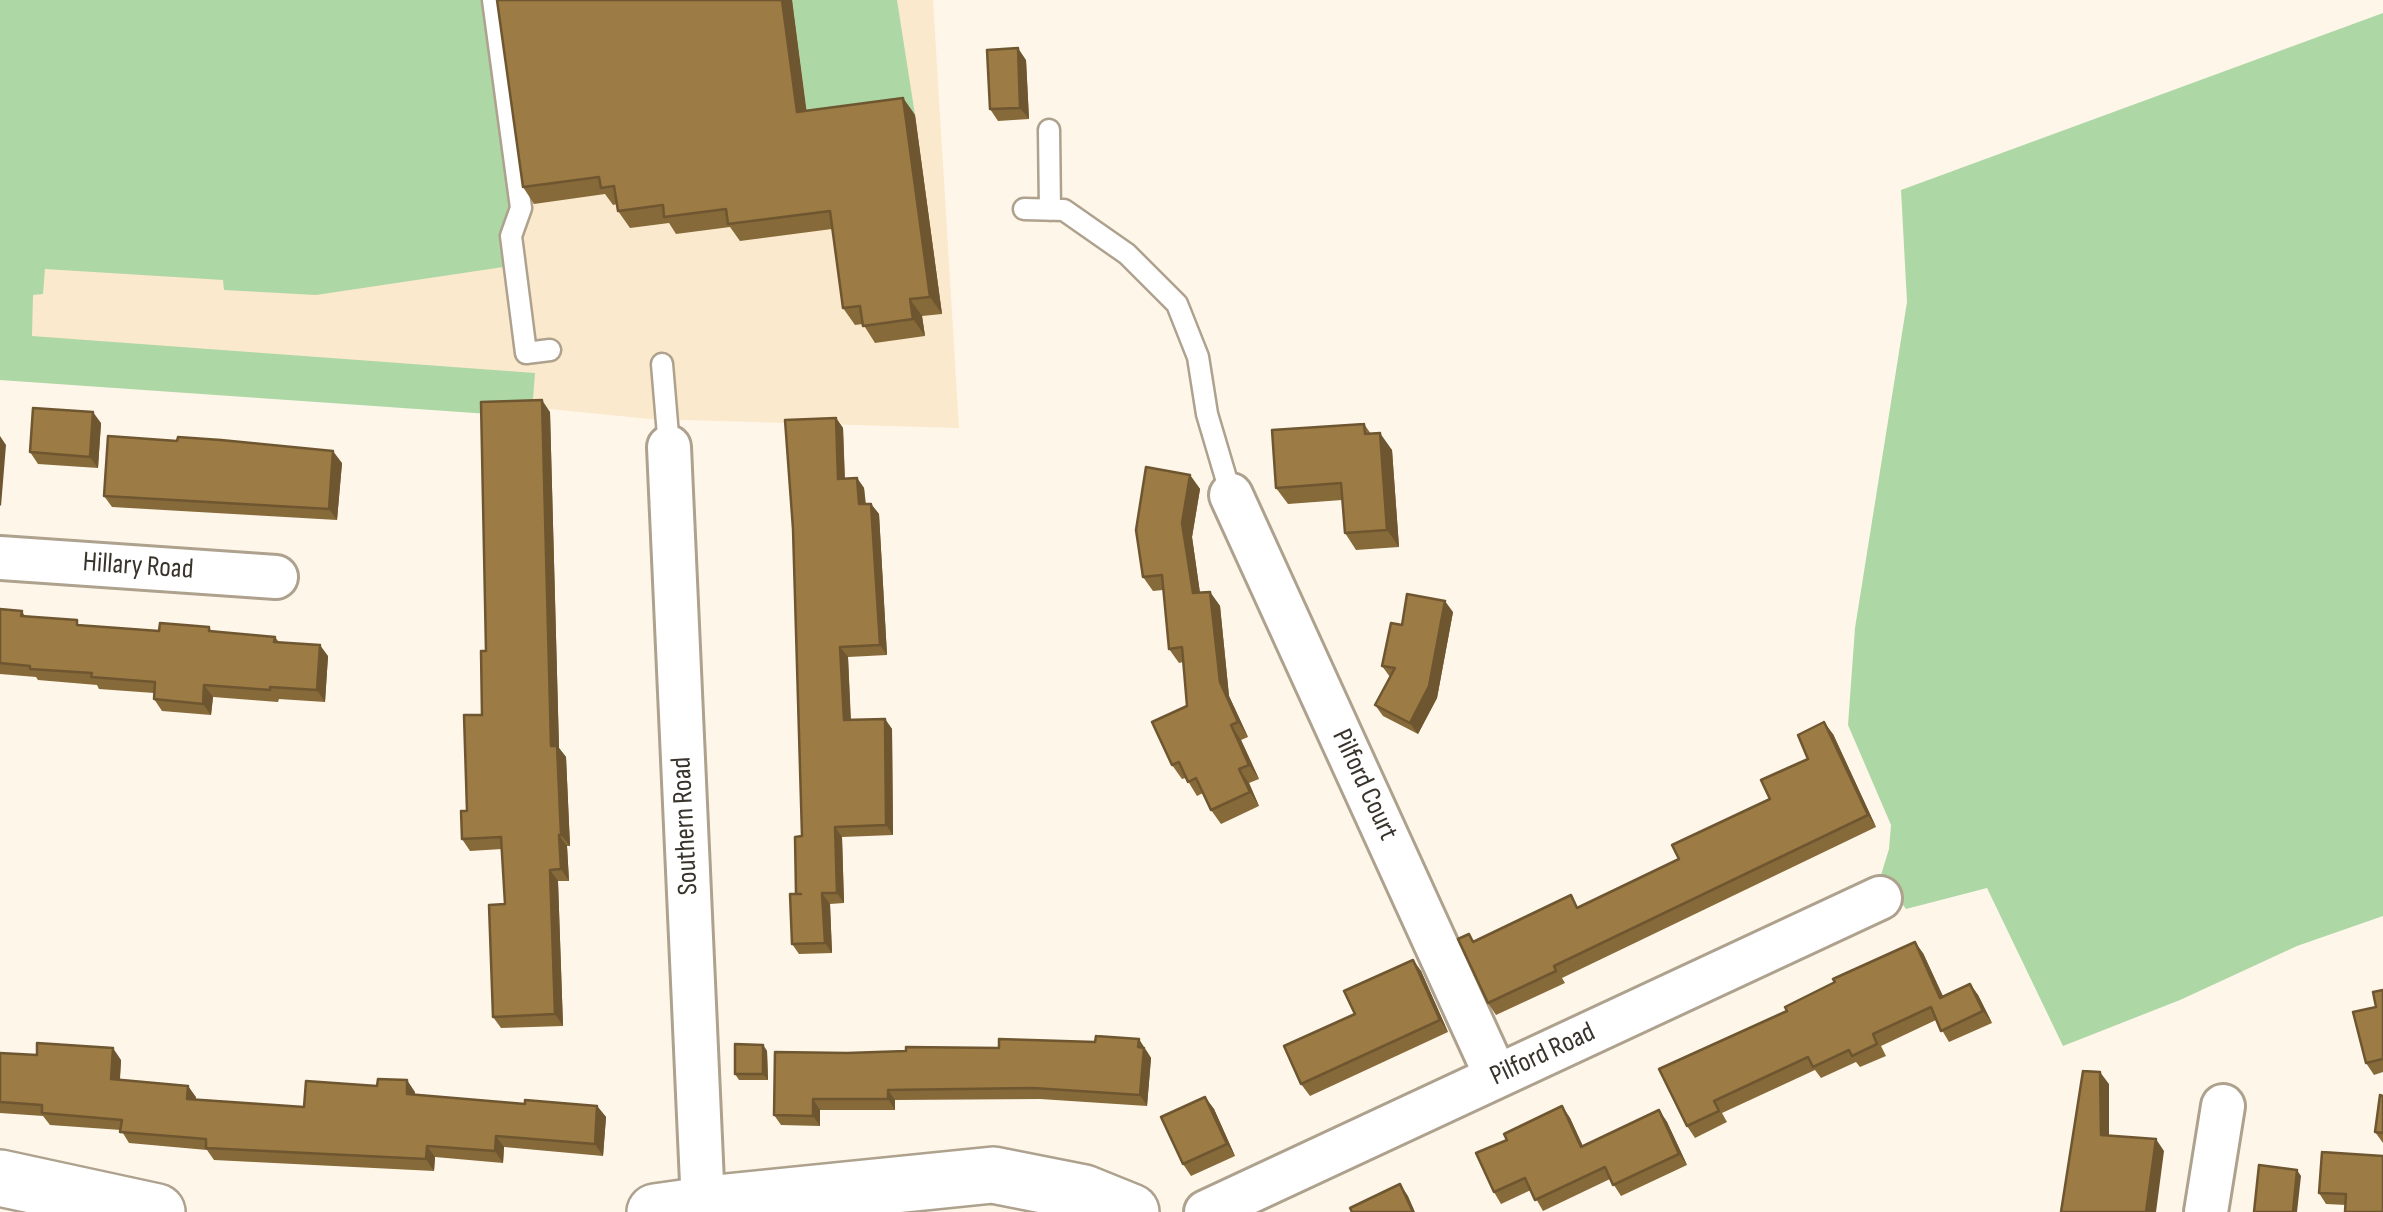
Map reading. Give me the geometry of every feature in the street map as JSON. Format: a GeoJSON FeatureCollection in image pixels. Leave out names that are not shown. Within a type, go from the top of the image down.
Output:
{"type":"FeatureCollection","features":[{"type":"Feature","properties":{"kind":"street","name":"Southern Road"},"geometry":{"type":"LineString","coordinates":[[669,447],[703,1208]]}},
{"type":"Feature","properties":{"kind":"street","name":"Pilford Court"},"geometry":{"type":"LineString","coordinates":[[1232,495],[1496,1076]]}},
{"type":"Feature","properties":{"kind":"street","name":"Hillary Road"},"geometry":{"type":"LineString","coordinates":[[0,558],[276,577]]}},
{"type":"Feature","properties":{"kind":"street","name":"Pilford Road"},"geometry":{"type":"LineString","coordinates":[[1206,1212],[1880,898]]}},
{"type":"Feature","properties":{"kind":"street"},"geometry":{"type":"LineString","coordinates":[[2206,1212],[2223,1106]]}},
{"type":"Feature","properties":{"kind":"street"},"geometry":{"type":"LineString","coordinates":[[703,1208],[993,1176],[1084,1194],[1132,1212]]}},
{"type":"Feature","properties":{"kind":"street"},"geometry":{"type":"LineString","coordinates":[[0,1178],[157,1212]]}},
{"type":"Feature","properties":{"kind":"lane"},"geometry":{"type":"LineString","coordinates":[[493,0],[521,208],[511,236],[526,353],[550,350]]}},
{"type":"Feature","properties":{"kind":"lane"},"geometry":{"type":"LineString","coordinates":[[1049,130],[1050,210]]}},
{"type":"Feature","properties":{"kind":"lane"},"geometry":{"type":"LineString","coordinates":[[1024,209],[1064,210],[1127,254],[1177,304],[1198,357],[1207,414],[1232,495]]}},
{"type":"Feature","properties":{"kind":"lane"},"geometry":{"type":"LineString","coordinates":[[662,364],[669,447]]}},
{"type":"Feature","properties":{"kind":"shaded area"},"geometry":{"type":"Polygon","coordinates":[[[0,0],[933,0],[959,428],[650,419],[549,409],[532,412],[0,380],[0,0]]]}},
{"type":"Feature","properties":{"kind":"green space"},"geometry":{"type":"Polygon","coordinates":[[[0,0],[482,0],[512,212],[510,266],[316,295],[224,290],[223,280],[45,269],[43,294],[33,295],[32,336],[535,373],[532,412],[489,414],[0,380],[0,0]]]}},
{"type":"Feature","properties":{"kind":"green space"},"geometry":{"type":"Polygon","coordinates":[[[792,0],[897,0],[915,115],[809,129],[792,0]]]}},
{"type":"Feature","properties":{"kind":"green space"},"geometry":{"type":"Polygon","coordinates":[[[2383,13],[2383,916],[2297,946],[2180,1000],[2063,1046],[1987,888],[1906,909],[1881,875],[1891,825],[1848,725],[1855,628],[1907,302],[1901,190],[2383,13]]]}},
{"type":"Feature","properties":{"kind":"building"},"geometry":{"type":"Polygon","coordinates":[[[497,0],[782,0],[797,112],[903,98],[930,297],[910,299],[913,319],[863,326],[860,306],[843,308],[830,211],[728,224],[726,209],[664,217],[663,205],[618,211],[614,186],[601,188],[599,177],[523,187],[497,0]]]}},
{"type":"Feature","properties":{"kind":"building"},"geometry":{"type":"Polygon","coordinates":[[[1018,48],[1020,108],[990,109],[987,50],[1018,48]]]}},
{"type":"Feature","properties":{"kind":"building"},"geometry":{"type":"Polygon","coordinates":[[[542,400],[551,746],[557,746],[561,835],[561,869],[550,870],[555,1014],[493,1017],[489,905],[505,904],[501,837],[462,839],[461,811],[467,811],[464,715],[482,715],[481,651],[486,651],[481,402],[542,400]]]}},
{"type":"Feature","properties":{"kind":"building"},"geometry":{"type":"Polygon","coordinates":[[[33,408],[93,412],[90,457],[30,452],[33,408]]]}},
{"type":"Feature","properties":{"kind":"building"},"geometry":{"type":"Polygon","coordinates":[[[836,418],[838,479],[857,478],[859,504],[871,504],[880,645],[840,647],[844,720],[885,719],[886,825],[835,827],[837,893],[822,893],[825,943],[792,944],[790,894],[796,894],[795,837],[802,836],[793,529],[785,420],[836,418]]]}},
{"type":"Feature","properties":{"kind":"building"},"geometry":{"type":"Polygon","coordinates":[[[1364,424],[1365,434],[1380,433],[1387,530],[1345,533],[1341,483],[1276,488],[1272,430],[1364,424]]]}},
{"type":"Feature","properties":{"kind":"building"},"geometry":{"type":"Polygon","coordinates":[[[108,436],[177,441],[178,437],[333,451],[329,509],[104,496],[108,436]]]}},
{"type":"Feature","properties":{"kind":"building"},"geometry":{"type":"Polygon","coordinates":[[[1146,467],[1190,475],[1182,523],[1193,593],[1210,592],[1220,682],[1238,722],[1231,725],[1249,765],[1239,769],[1250,792],[1211,810],[1196,778],[1188,782],[1179,762],[1172,765],[1152,722],[1187,706],[1182,647],[1169,649],[1162,575],[1143,577],[1136,530],[1146,467]]]}},
{"type":"Feature","properties":{"kind":"building"},"geometry":{"type":"Polygon","coordinates":[[[1407,594],[1445,601],[1429,686],[1410,723],[1375,705],[1395,668],[1382,666],[1391,623],[1402,625],[1407,594]]]}},
{"type":"Feature","properties":{"kind":"building"},"geometry":{"type":"Polygon","coordinates":[[[0,609],[22,611],[21,616],[77,620],[77,625],[159,631],[160,623],[209,627],[209,631],[275,637],[274,642],[320,645],[317,690],[204,685],[203,704],[154,699],[155,682],[0,663],[0,609]]]}},
{"type":"Feature","properties":{"kind":"building"},"geometry":{"type":"Polygon","coordinates":[[[1824,722],[1868,815],[1554,966],[1556,971],[1488,1003],[1458,939],[1469,934],[1473,942],[1571,895],[1577,908],[1679,859],[1672,845],[1770,799],[1761,780],[1808,759],[1798,735],[1824,722]]]}},
{"type":"Feature","properties":{"kind":"building"},"geometry":{"type":"Polygon","coordinates":[[[1915,942],[1940,998],[1970,984],[1983,1011],[1941,1031],[1931,1007],[1873,1034],[1877,1044],[1852,1056],[1849,1050],[1813,1067],[1808,1057],[1714,1101],[1719,1111],[1687,1126],[1659,1069],[1787,1011],[1785,1007],[1835,982],[1833,979],[1915,942]]]}},
{"type":"Feature","properties":{"kind":"building"},"geometry":{"type":"Polygon","coordinates":[[[1413,960],[1440,1020],[1301,1084],[1284,1046],[1355,1014],[1344,991],[1413,960]]]}},
{"type":"Feature","properties":{"kind":"building"},"geometry":{"type":"Polygon","coordinates":[[[2383,990],[2383,1059],[2366,1063],[2353,1012],[2376,1007],[2373,992],[2383,990]]]}},
{"type":"Feature","properties":{"kind":"building"},"geometry":{"type":"Polygon","coordinates":[[[1096,1036],[1139,1039],[1138,1047],[1144,1048],[1140,1095],[1033,1088],[888,1090],[888,1099],[813,1099],[813,1116],[774,1115],[775,1052],[999,1048],[999,1039],[1095,1042],[1096,1036]]]}},
{"type":"Feature","properties":{"kind":"building"},"geometry":{"type":"Polygon","coordinates":[[[37,1043],[113,1048],[111,1079],[188,1086],[187,1099],[304,1107],[306,1081],[377,1086],[378,1079],[407,1080],[407,1094],[597,1106],[595,1144],[496,1136],[495,1151],[427,1146],[426,1159],[206,1148],[206,1139],[120,1132],[122,1120],[42,1113],[42,1105],[0,1102],[0,1053],[37,1055],[37,1043]]]}},
{"type":"Feature","properties":{"kind":"building"},"geometry":{"type":"Polygon","coordinates":[[[735,1044],[763,1045],[763,1074],[735,1074],[735,1044]]]}},
{"type":"Feature","properties":{"kind":"building"},"geometry":{"type":"Polygon","coordinates":[[[2083,1071],[2100,1072],[2101,1135],[2156,1139],[2146,1212],[2061,1212],[2083,1071]]]}},
{"type":"Feature","properties":{"kind":"building"},"geometry":{"type":"Polygon","coordinates":[[[2380,1095],[2383,1096],[2383,1133],[2375,1132],[2380,1095]]]}},
{"type":"Feature","properties":{"kind":"building"},"geometry":{"type":"Polygon","coordinates":[[[1205,1097],[1227,1144],[1183,1164],[1161,1117],[1205,1097]]]}},
{"type":"Feature","properties":{"kind":"building"},"geometry":{"type":"Polygon","coordinates":[[[1562,1106],[1581,1147],[1659,1110],[1679,1154],[1613,1185],[1605,1167],[1535,1200],[1525,1178],[1494,1192],[1476,1153],[1507,1140],[1504,1134],[1562,1106]]]}},
{"type":"Feature","properties":{"kind":"building"},"geometry":{"type":"Polygon","coordinates":[[[2322,1152],[2383,1156],[2383,1212],[2345,1212],[2346,1194],[2319,1193],[2322,1152]]]}},
{"type":"Feature","properties":{"kind":"building"},"geometry":{"type":"Polygon","coordinates":[[[2259,1165],[2297,1170],[2293,1212],[2254,1212],[2259,1165]]]}},
{"type":"Feature","properties":{"kind":"building"},"geometry":{"type":"Polygon","coordinates":[[[1400,1184],[1413,1212],[1352,1212],[1350,1208],[1400,1184]]]}}]}
